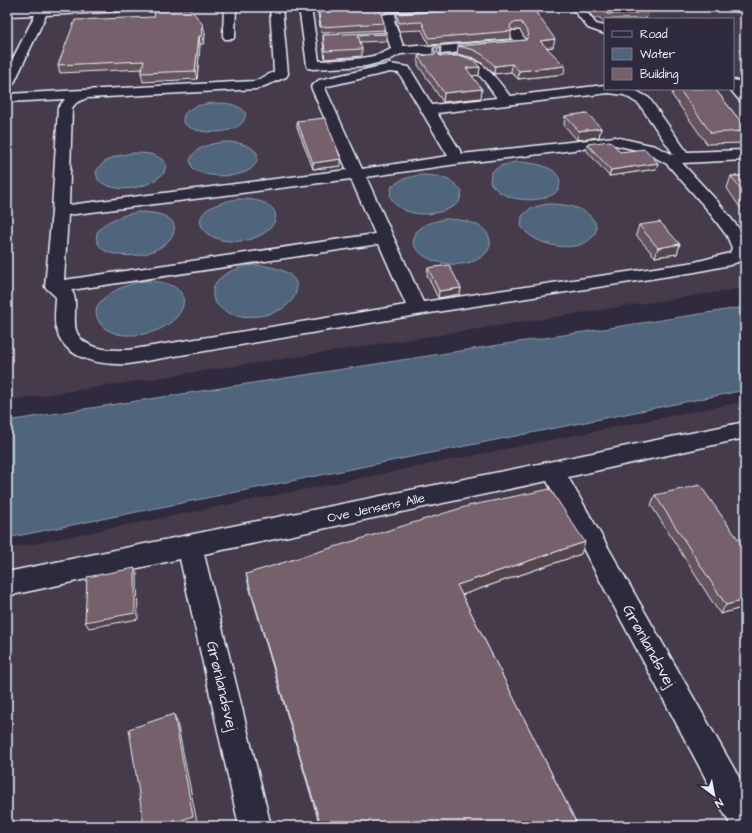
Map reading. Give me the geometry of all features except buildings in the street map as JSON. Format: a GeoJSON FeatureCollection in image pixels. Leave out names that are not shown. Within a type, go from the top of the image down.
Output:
{"type":"FeatureCollection","features":[{"type":"Feature","properties":{"kind":"street"},"geometry":{"type":"LineString","coordinates":[[7,13],[146,7]]}},
{"type":"Feature","properties":{"kind":"street"},"geometry":{"type":"LineString","coordinates":[[229,36],[230,7]]}},
{"type":"Feature","properties":{"kind":"street"},"geometry":{"type":"LineString","coordinates":[[7,98],[257,85],[282,74],[276,7]]}},
{"type":"Feature","properties":{"kind":"street"},"geometry":{"type":"LineString","coordinates":[[305,7],[309,39],[305,68]]}},
{"type":"Feature","properties":{"kind":"street"},"geometry":{"type":"LineString","coordinates":[[381,7],[387,18],[398,50]]}},
{"type":"Feature","properties":{"kind":"street"},"geometry":{"type":"LineString","coordinates":[[577,7],[592,26],[604,30]]}},
{"type":"Feature","properties":{"kind":"street"},"geometry":{"type":"LineString","coordinates":[[7,83],[42,12]]}},
{"type":"Feature","properties":{"kind":"street"},"geometry":{"type":"LineString","coordinates":[[387,18],[441,15]]}},
{"type":"Feature","properties":{"kind":"street"},"geometry":{"type":"LineString","coordinates":[[378,35],[393,34]]}},
{"type":"Feature","properties":{"kind":"street"},"geometry":{"type":"LineString","coordinates":[[281,70],[366,62],[385,57],[398,50],[418,49],[429,51],[521,42],[516,34]]}},
{"type":"Feature","properties":{"kind":"street"},"geometry":{"type":"LineString","coordinates":[[309,39],[324,38]]}},
{"type":"Feature","properties":{"kind":"street"},"geometry":{"type":"LineString","coordinates":[[417,309],[318,87],[324,83],[390,68],[456,59],[470,61],[478,66],[507,101]]}},
{"type":"Feature","properties":{"kind":"street"},"geometry":{"type":"LineString","coordinates":[[415,65],[429,110],[458,159]]}},
{"type":"Feature","properties":{"kind":"street"},"geometry":{"type":"LineString","coordinates":[[734,85],[745,98]]}},
{"type":"Feature","properties":{"kind":"street"},"geometry":{"type":"LineString","coordinates":[[429,110],[604,90]]}},
{"type":"Feature","properties":{"kind":"street"},"geometry":{"type":"LineString","coordinates":[[54,287],[66,295],[67,332],[76,345],[92,354],[109,358],[136,356],[417,309],[695,267],[724,261],[738,256],[741,248],[735,235],[677,159],[644,101],[627,91],[618,90]]}},
{"type":"Feature","properties":{"kind":"street"},"geometry":{"type":"LineString","coordinates":[[54,287],[60,211],[65,108],[71,100],[82,95]]}},
{"type":"Feature","properties":{"kind":"street"},"geometry":{"type":"LineString","coordinates":[[60,211],[608,141],[633,144],[677,159],[709,155],[745,155]]}},
{"type":"Feature","properties":{"kind":"street"},"geometry":{"type":"LineString","coordinates":[[54,287],[386,238]]}},
{"type":"Feature","properties":{"kind":"street","name":"Ove Jensens Alle"},"geometry":{"type":"LineString","coordinates":[[7,584],[745,430]]}},
{"type":"Feature","properties":{"kind":"street","name":"Grønlandsvej"},"geometry":{"type":"LineString","coordinates":[[553,471],[745,820]]}},
{"type":"Feature","properties":{"kind":"street","name":"Grønlandsvej"},"geometry":{"type":"LineString","coordinates":[[190,547],[255,826]]}},
{"type":"Feature","properties":{"kind":"shaded area"},"geometry":{"type":"Polygon","coordinates":[[[7,7],[745,7],[745,288],[7,401],[7,7]]]}},
{"type":"Feature","properties":{"kind":"shaded area"},"geometry":{"type":"Polygon","coordinates":[[[745,401],[745,826],[7,826],[7,549],[745,401]]]}},
{"type":"Feature","properties":{"kind":"water"},"geometry":{"type":"Polygon","coordinates":[[[227,103],[235,105],[245,112],[244,120],[239,126],[220,132],[198,130],[189,127],[183,122],[185,113],[189,110],[199,105],[227,103]]]}},
{"type":"Feature","properties":{"kind":"water"},"geometry":{"type":"Polygon","coordinates":[[[223,142],[237,143],[250,147],[257,153],[257,162],[252,168],[243,173],[233,175],[210,175],[200,173],[193,169],[190,160],[195,152],[208,145],[223,142]]]}},
{"type":"Feature","properties":{"kind":"water"},"geometry":{"type":"Polygon","coordinates":[[[133,153],[147,154],[160,158],[166,164],[164,173],[149,183],[123,189],[105,185],[98,180],[96,172],[103,163],[117,156],[133,153]]]}},
{"type":"Feature","properties":{"kind":"water"},"geometry":{"type":"Polygon","coordinates":[[[515,162],[535,164],[549,168],[558,176],[560,182],[557,191],[547,197],[529,200],[511,197],[502,193],[490,182],[491,173],[500,166],[515,162]]]}},
{"type":"Feature","properties":{"kind":"water"},"geometry":{"type":"Polygon","coordinates":[[[419,175],[437,176],[454,183],[462,192],[459,202],[442,211],[422,214],[412,213],[395,204],[390,196],[392,186],[403,179],[419,175]]]}},
{"type":"Feature","properties":{"kind":"water"},"geometry":{"type":"Polygon","coordinates":[[[237,199],[258,201],[270,206],[275,214],[274,223],[267,231],[255,238],[240,241],[222,240],[210,236],[203,230],[200,221],[202,215],[206,211],[218,204],[237,199]]]}},
{"type":"Feature","properties":{"kind":"water"},"geometry":{"type":"Polygon","coordinates":[[[547,204],[567,205],[585,212],[596,224],[594,235],[587,241],[578,245],[567,247],[556,246],[535,239],[521,226],[522,216],[531,208],[547,204]]]}},
{"type":"Feature","properties":{"kind":"water"},"geometry":{"type":"Polygon","coordinates":[[[138,212],[159,214],[171,220],[174,228],[171,238],[162,246],[149,252],[133,256],[112,254],[101,248],[96,236],[98,230],[103,225],[125,215],[138,212]]]}},
{"type":"Feature","properties":{"kind":"water"},"geometry":{"type":"Polygon","coordinates":[[[444,219],[465,221],[479,226],[488,235],[490,241],[490,247],[487,252],[476,260],[467,263],[446,264],[426,257],[418,251],[413,243],[416,232],[426,224],[444,219]]]}},
{"type":"Feature","properties":{"kind":"water"},"geometry":{"type":"Polygon","coordinates":[[[253,265],[276,268],[290,275],[295,280],[297,287],[295,295],[290,302],[275,312],[265,315],[246,317],[229,313],[216,304],[213,296],[213,289],[220,278],[240,268],[253,265]]]}},
{"type":"Feature","properties":{"kind":"water"},"geometry":{"type":"Polygon","coordinates":[[[143,281],[165,283],[178,289],[183,298],[182,309],[175,319],[163,328],[146,334],[123,335],[112,332],[102,326],[96,314],[97,307],[102,300],[118,289],[143,281]]]}},
{"type":"Feature","properties":{"kind":"water"},"geometry":{"type":"Polygon","coordinates":[[[745,307],[745,390],[7,538],[7,421],[745,307]]]}}]}
